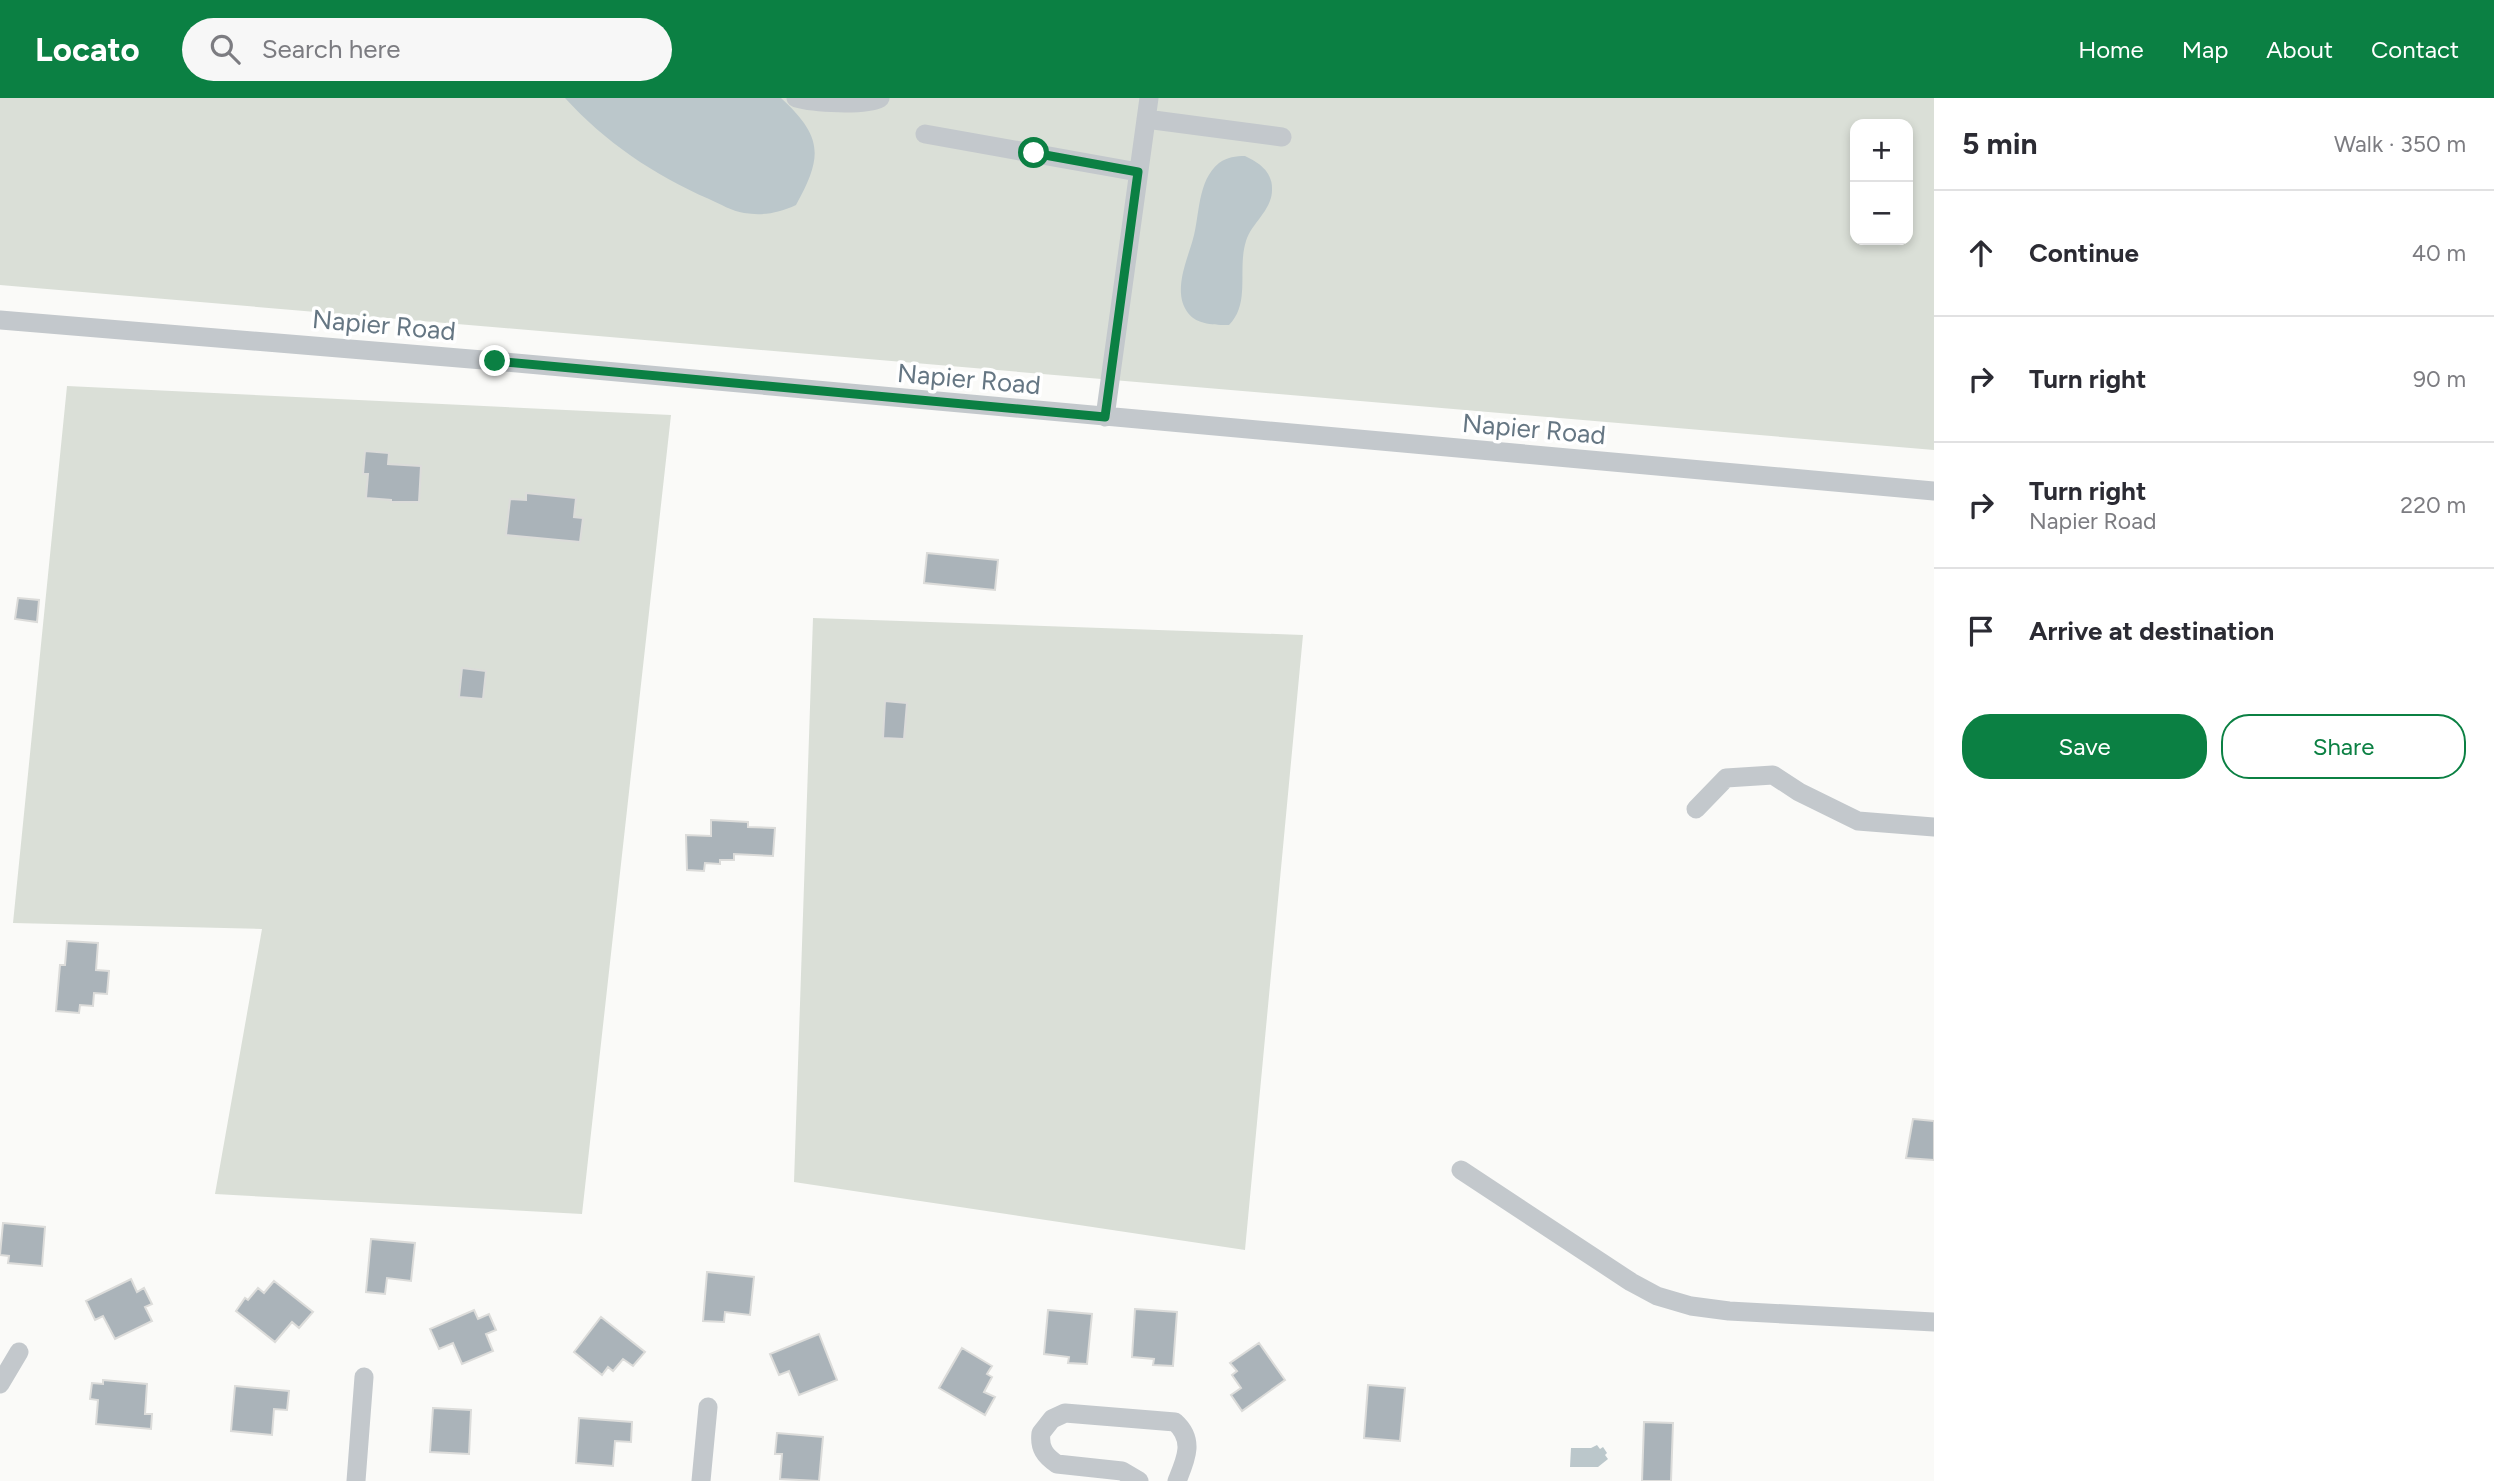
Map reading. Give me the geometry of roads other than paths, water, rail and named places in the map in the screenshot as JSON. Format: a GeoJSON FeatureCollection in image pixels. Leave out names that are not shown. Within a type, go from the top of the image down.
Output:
{"type":"FeatureCollection","features":[{"type":"Feature","properties":{"kind":"street"},"geometry":{"type":"LineString","coordinates":[[796,98],[858,103],[872,102],[880,98]]}},
{"type":"Feature","properties":{"kind":"street"},"geometry":{"type":"LineString","coordinates":[[1105,417],[1149,98]]}},
{"type":"Feature","properties":{"kind":"street"},"geometry":{"type":"LineString","coordinates":[[1146,119],[1282,137]]}},
{"type":"Feature","properties":{"kind":"street"},"geometry":{"type":"LineString","coordinates":[[925,134],[1138,172]]}},
{"type":"Feature","properties":{"kind":"street","name":"Napier Road"},"geometry":{"type":"LineString","coordinates":[[0,320],[495,361],[1934,491]]}},
{"type":"Feature","properties":{"kind":"street"},"geometry":{"type":"LineString","coordinates":[[1696,809],[1726,778],[1773,775],[1799,792],[1858,821],[1934,827]]}},
{"type":"Feature","properties":{"kind":"street"},"geometry":{"type":"LineString","coordinates":[[1461,1170],[1631,1282],[1657,1296],[1691,1306],[1729,1311],[1934,1322]]}},
{"type":"Feature","properties":{"kind":"street"},"geometry":{"type":"LineString","coordinates":[[0,1384],[19,1352]]}},
{"type":"Feature","properties":{"kind":"street"},"geometry":{"type":"LineString","coordinates":[[356,1481],[364,1377]]}},
{"type":"Feature","properties":{"kind":"street"},"geometry":{"type":"LineString","coordinates":[[701,1481],[708,1407]]}},
{"type":"Feature","properties":{"kind":"street"},"geometry":{"type":"LineString","coordinates":[[1139,1481],[1122,1471],[1057,1464],[1048,1458],[1042,1449],[1041,1433],[1052,1419],[1065,1413],[1175,1422],[1188,1439],[1188,1449],[1177,1481]]}}]}
